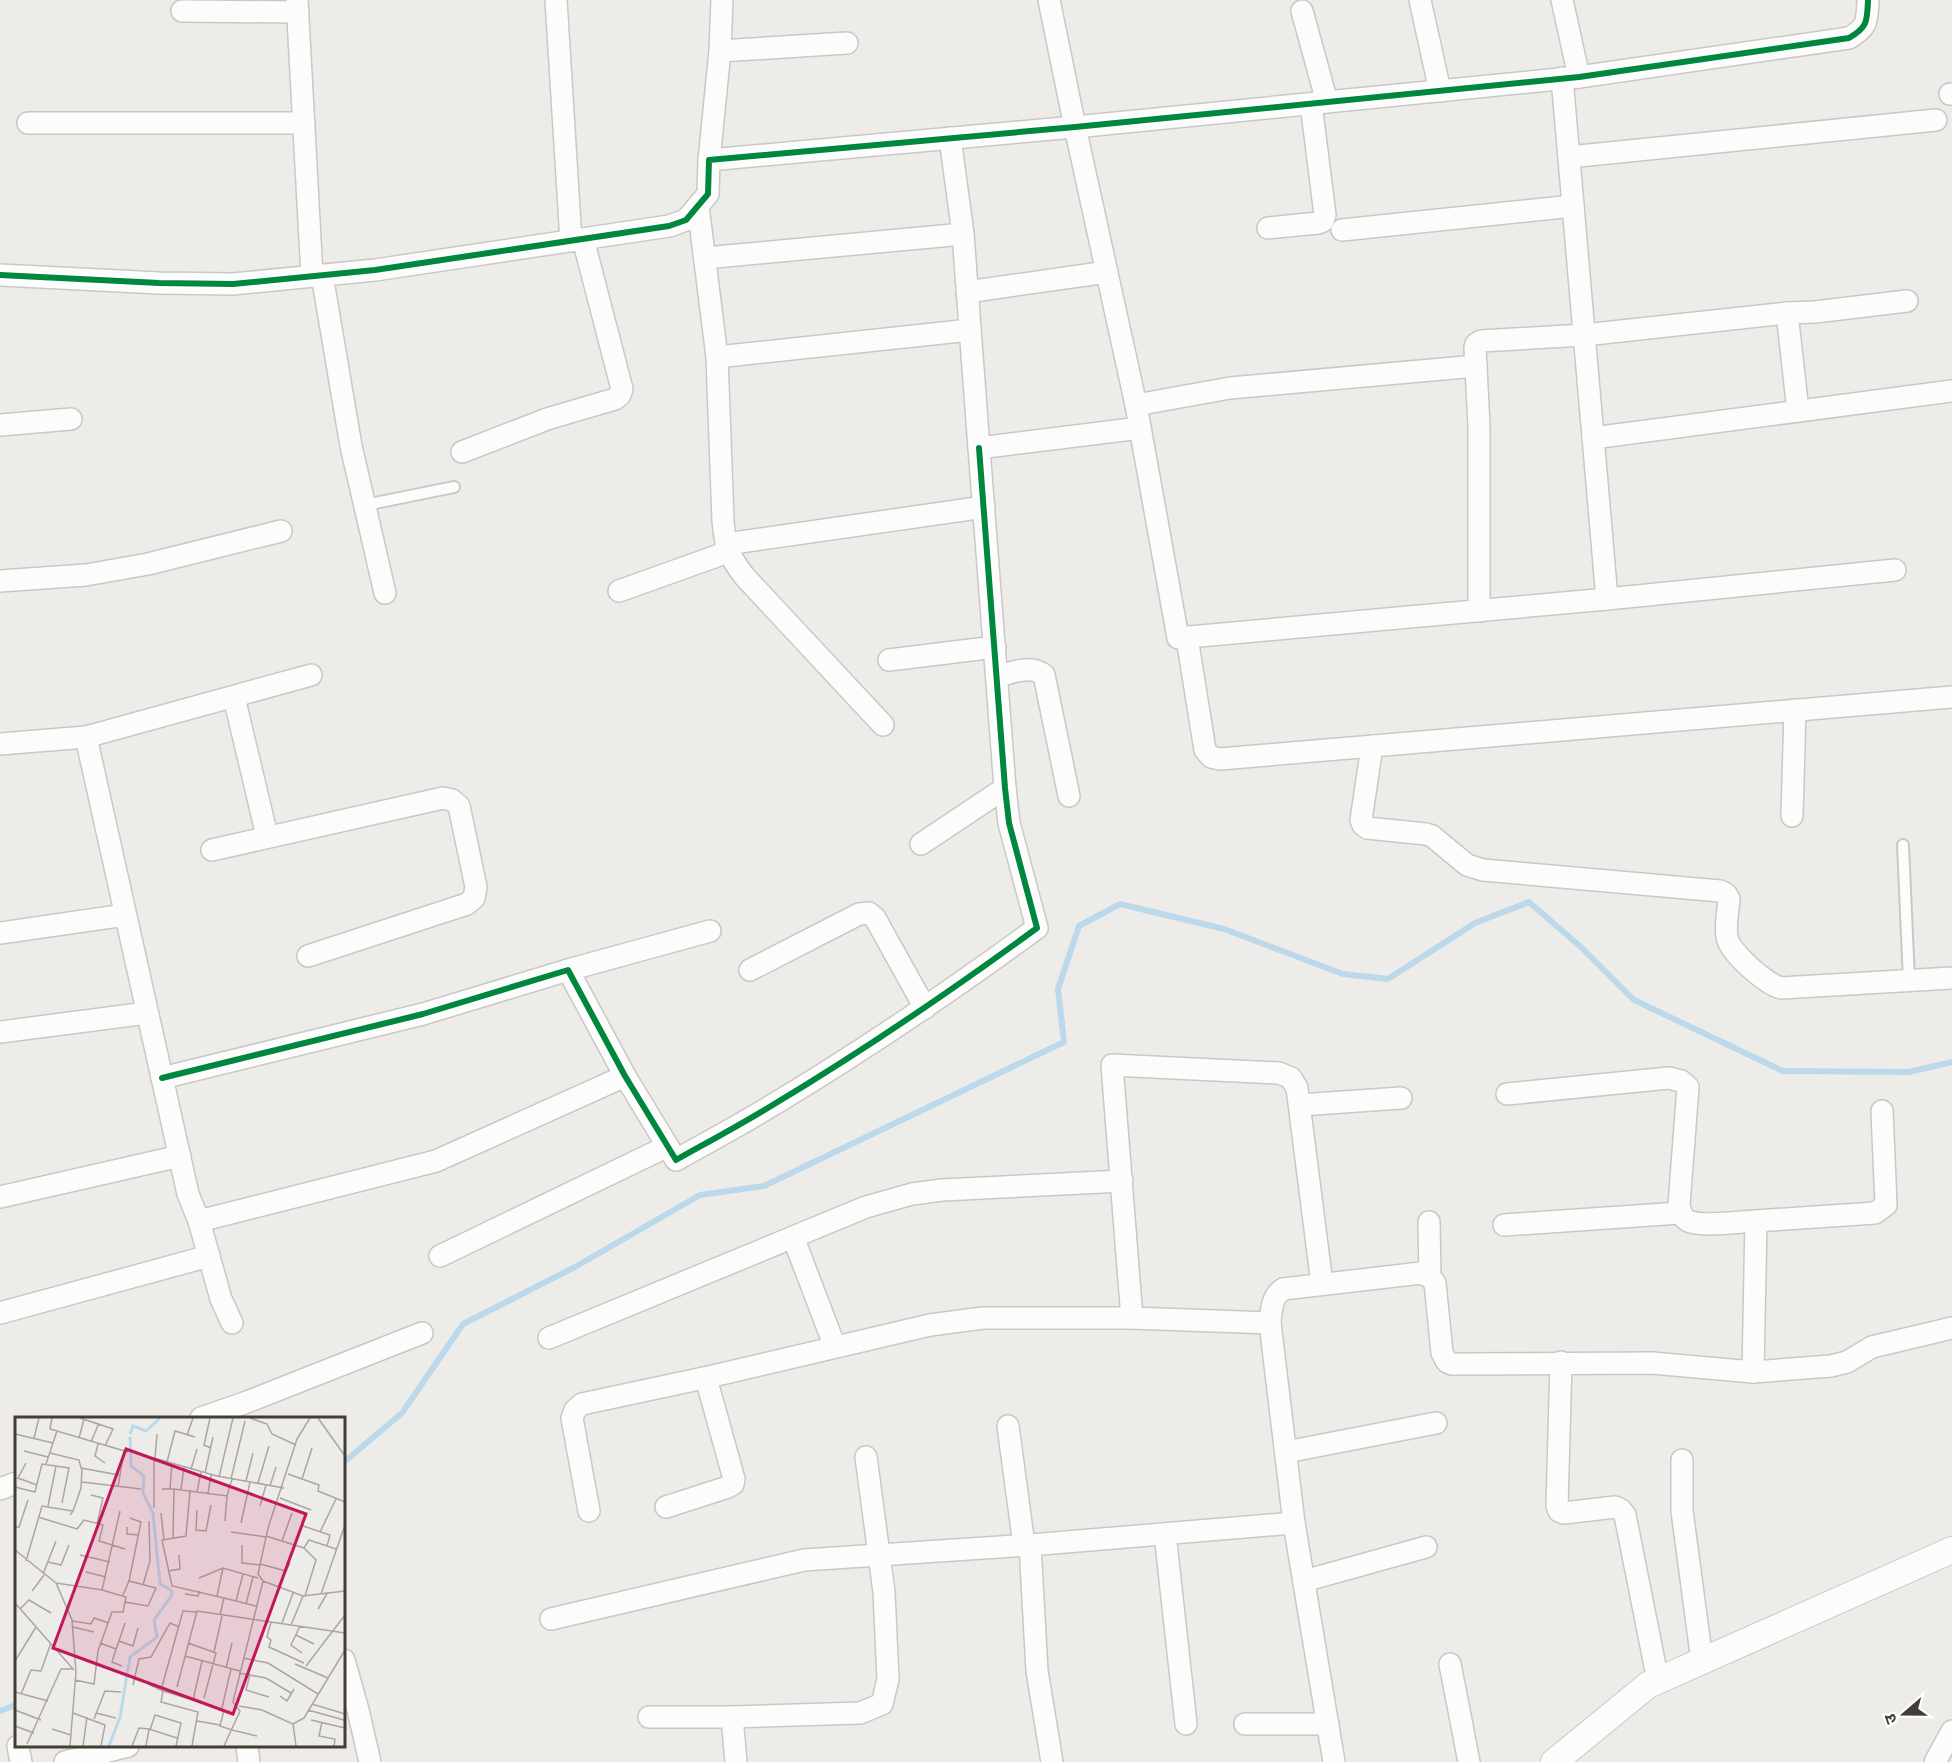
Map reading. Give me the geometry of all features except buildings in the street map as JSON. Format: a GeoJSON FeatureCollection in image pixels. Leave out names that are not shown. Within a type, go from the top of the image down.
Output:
{"type":"FeatureCollection","features":[{"type":"Feature","properties":{"kind":"street"},"geometry":{"type":"LineString","coordinates":[[462,452],[548,419],[615,399],[620,395],[622,389],[577,240],[556,0]]}},
{"type":"Feature","properties":{"kind":"street"},"geometry":{"type":"LineString","coordinates":[[0,275],[222,284],[375,270],[669,226],[686,220],[708,195],[722,0]]}},
{"type":"Feature","properties":{"kind":"street"},"geometry":{"type":"LineString","coordinates":[[1049,0],[1136,405],[1178,638],[1895,570]]}},
{"type":"Feature","properties":{"kind":"street"},"geometry":{"type":"LineString","coordinates":[[1420,0],[1440,91]]}},
{"type":"Feature","properties":{"kind":"street"},"geometry":{"type":"LineString","coordinates":[[1562,0],[1570,78],[1569,157],[1607,599]]}},
{"type":"Feature","properties":{"kind":"street"},"geometry":{"type":"LineString","coordinates":[[709,160],[1075,127],[1570,78],[1849,38],[1865,26],[1868,0]]}},
{"type":"Feature","properties":{"kind":"street"},"geometry":{"type":"LineString","coordinates":[[182,11],[298,6],[304,123],[317,276],[351,446],[385,592]]}},
{"type":"Feature","properties":{"kind":"street"},"geometry":{"type":"LineString","coordinates":[[1268,228],[1318,223],[1325,215],[1319,103],[1302,11]]}},
{"type":"Feature","properties":{"kind":"street"},"geometry":{"type":"LineString","coordinates":[[720,51],[847,43]]}},
{"type":"Feature","properties":{"kind":"street"},"geometry":{"type":"LineString","coordinates":[[1569,157],[1936,120]]}},
{"type":"Feature","properties":{"kind":"street"},"geometry":{"type":"LineString","coordinates":[[28,123],[304,123]]}},
{"type":"Feature","properties":{"kind":"street"},"geometry":{"type":"LineString","coordinates":[[568,970],[625,1076],[676,1160],[771,1106],[925,1008],[1037,928],[1009,823],[1005,788],[963,234],[950,138]]}},
{"type":"Feature","properties":{"kind":"street"},"geometry":{"type":"LineString","coordinates":[[698,206],[717,357],[723,521],[727,548],[745,577],[883,725]]}},
{"type":"Feature","properties":{"kind":"street"},"geometry":{"type":"LineString","coordinates":[[1342,230],[1573,207]]}},
{"type":"Feature","properties":{"kind":"street"},"geometry":{"type":"LineString","coordinates":[[705,258],[963,234]]}},
{"type":"Feature","properties":{"kind":"street"},"geometry":{"type":"LineString","coordinates":[[967,291],[1107,272]]}},
{"type":"Feature","properties":{"kind":"street"},"geometry":{"type":"LineString","coordinates":[[1479,611],[1479,426],[1475,348],[1481,340],[1584,335],[1907,301]]}},
{"type":"Feature","properties":{"kind":"street"},"geometry":{"type":"LineString","coordinates":[[1787,314],[1798,411]]}},
{"type":"Feature","properties":{"kind":"street"},"geometry":{"type":"LineString","coordinates":[[717,357],[970,330]]}},
{"type":"Feature","properties":{"kind":"street"},"geometry":{"type":"LineString","coordinates":[[1136,405],[1230,388],[1476,366]]}},
{"type":"Feature","properties":{"kind":"street"},"geometry":{"type":"LineString","coordinates":[[1593,438],[1952,391]]}},
{"type":"Feature","properties":{"kind":"street"},"geometry":{"type":"LineString","coordinates":[[0,425],[71,418]]}},
{"type":"Feature","properties":{"kind":"street"},"geometry":{"type":"LineString","coordinates":[[979,448],[1140,428]]}},
{"type":"Feature","properties":{"kind":"street"},"geometry":{"type":"LineString","coordinates":[[620,591],[727,548],[984,507]]}},
{"type":"Feature","properties":{"kind":"street"},"geometry":{"type":"LineString","coordinates":[[0,580],[86,575],[148,564],[281,531]]}},
{"type":"Feature","properties":{"kind":"street"},"geometry":{"type":"LineString","coordinates":[[1187,638],[1205,750],[1211,757],[1220,759],[1952,697]]}},
{"type":"Feature","properties":{"kind":"street"},"geometry":{"type":"LineString","coordinates":[[889,660],[995,647]]}},
{"type":"Feature","properties":{"kind":"street"},"geometry":{"type":"LineString","coordinates":[[997,676],[1032,669],[1044,675],[1069,796]]}},
{"type":"Feature","properties":{"kind":"street"},"geometry":{"type":"LineString","coordinates":[[0,744],[86,737],[311,675]]}},
{"type":"Feature","properties":{"kind":"street"},"geometry":{"type":"LineString","coordinates":[[234,697],[267,836]]}},
{"type":"Feature","properties":{"kind":"street"},"geometry":{"type":"LineString","coordinates":[[1792,816],[1795,710]]}},
{"type":"Feature","properties":{"kind":"street"},"geometry":{"type":"LineString","coordinates":[[86,737],[188,1194],[199,1221],[221,1299],[232,1323]]}},
{"type":"Feature","properties":{"kind":"street"},"geometry":{"type":"LineString","coordinates":[[1372,746],[1361,820],[1368,828],[1426,834],[1439,841],[1467,865],[1483,870],[1720,891],[1729,899],[1727,936],[1734,951],[1766,982],[1781,988],[1952,978]]}},
{"type":"Feature","properties":{"kind":"street"},"geometry":{"type":"LineString","coordinates":[[921,844],[1005,788]]}},
{"type":"Feature","properties":{"kind":"street"},"geometry":{"type":"LineString","coordinates":[[212,850],[443,798],[452,800],[459,806],[476,887],[474,898],[467,904],[308,956]]}},
{"type":"Feature","properties":{"kind":"street"},"geometry":{"type":"LineString","coordinates":[[750,970],[859,914],[869,914],[875,918],[925,1008]]}},
{"type":"Feature","properties":{"kind":"street"},"geometry":{"type":"LineString","coordinates":[[0,933],[125,915]]}},
{"type":"Feature","properties":{"kind":"street"},"geometry":{"type":"LineString","coordinates":[[162,1078],[423,1014],[568,970],[710,931]]}},
{"type":"Feature","properties":{"kind":"street"},"geometry":{"type":"LineString","coordinates":[[0,1032],[147,1013]]}},
{"type":"Feature","properties":{"kind":"street"},"geometry":{"type":"LineString","coordinates":[[1132,1318],[1112,1065],[1279,1073],[1291,1078],[1297,1088],[1300,1105],[1322,1284]]}},
{"type":"Feature","properties":{"kind":"street"},"geometry":{"type":"LineString","coordinates":[[199,1221],[436,1161],[625,1076]]}},
{"type":"Feature","properties":{"kind":"street"},"geometry":{"type":"LineString","coordinates":[[1507,1094],[1669,1077],[1681,1081],[1688,1087],[1680,1213],[1688,1221],[1706,1224],[1875,1213],[1882,1209],[1886,1205],[1882,1111]]}},
{"type":"Feature","properties":{"kind":"street"},"geometry":{"type":"LineString","coordinates":[[1300,1105],[1401,1098]]}},
{"type":"Feature","properties":{"kind":"street"},"geometry":{"type":"LineString","coordinates":[[440,1256],[668,1146]]}},
{"type":"Feature","properties":{"kind":"street"},"geometry":{"type":"LineString","coordinates":[[0,1197],[180,1156]]}},
{"type":"Feature","properties":{"kind":"street"},"geometry":{"type":"LineString","coordinates":[[549,1338],[866,1207],[912,1194],[942,1190],[1122,1181]]}},
{"type":"Feature","properties":{"kind":"street"},"geometry":{"type":"LineString","coordinates":[[1504,1225],[1680,1213]]}},
{"type":"Feature","properties":{"kind":"street"},"geometry":{"type":"LineString","coordinates":[[1753,1372],[1756,1221]]}},
{"type":"Feature","properties":{"kind":"street"},"geometry":{"type":"LineString","coordinates":[[1429,1222],[1430,1276],[1435,1283],[1442,1353],[1447,1362],[1452,1364],[1652,1363],[1753,1372],[1831,1366],[1847,1362],[1872,1347],[1952,1328]]}},
{"type":"Feature","properties":{"kind":"street"},"geometry":{"type":"LineString","coordinates":[[793,1237],[835,1347]]}},
{"type":"Feature","properties":{"kind":"street"},"geometry":{"type":"LineString","coordinates":[[0,1313],[209,1256]]}},
{"type":"Feature","properties":{"kind":"street"},"geometry":{"type":"LineString","coordinates":[[1334,1762],[1294,1523],[1270,1323],[1271,1310],[1277,1293],[1283,1289],[1421,1273],[1430,1276]]}},
{"type":"Feature","properties":{"kind":"street"},"geometry":{"type":"LineString","coordinates":[[589,1511],[572,1418],[575,1410],[582,1404],[930,1325],[983,1318],[1132,1318],[1270,1323]]}},
{"type":"Feature","properties":{"kind":"street"},"geometry":{"type":"LineString","coordinates":[[206,1417],[422,1333]]}},
{"type":"Feature","properties":{"kind":"street"},"geometry":{"type":"LineString","coordinates":[[1561,1362],[1557,1506],[1559,1511],[1564,1513],[1615,1507],[1621,1509],[1625,1515],[1658,1681]]}},
{"type":"Feature","properties":{"kind":"street"},"geometry":{"type":"LineString","coordinates":[[666,1507],[733,1484],[734,1479],[706,1377]]}},
{"type":"Feature","properties":{"kind":"street"},"geometry":{"type":"LineString","coordinates":[[1286,1452],[1436,1424]]}},
{"type":"Feature","properties":{"kind":"street"},"geometry":{"type":"LineString","coordinates":[[1008,1425],[1027,1545],[1037,1671],[1052,1762]]}},
{"type":"Feature","properties":{"kind":"street"},"geometry":{"type":"LineString","coordinates":[[649,1717],[860,1713],[882,1704],[888,1680],[884,1592],[866,1457]]}},
{"type":"Feature","properties":{"kind":"street"},"geometry":{"type":"LineString","coordinates":[[1682,1460],[1682,1510],[1702,1661]]}},
{"type":"Feature","properties":{"kind":"street"},"geometry":{"type":"LineString","coordinates":[[0,1489],[15,1484]]}},
{"type":"Feature","properties":{"kind":"street"},"geometry":{"type":"LineString","coordinates":[[551,1619],[804,1560],[1027,1545],[1294,1523]]}},
{"type":"Feature","properties":{"kind":"street"},"geometry":{"type":"LineString","coordinates":[[1165,1534],[1186,1724]]}},
{"type":"Feature","properties":{"kind":"street"},"geometry":{"type":"LineString","coordinates":[[1304,1581],[1426,1546]]}},
{"type":"Feature","properties":{"kind":"street"},"geometry":{"type":"LineString","coordinates":[[1554,1762],[1648,1685],[1952,1550]]}},
{"type":"Feature","properties":{"kind":"street"},"geometry":{"type":"LineString","coordinates":[[1450,1664],[1468,1762]]}},
{"type":"Feature","properties":{"kind":"street"},"geometry":{"type":"LineString","coordinates":[[345,1668],[351,1713],[370,1762]]}},
{"type":"Feature","properties":{"kind":"street"},"geometry":{"type":"LineString","coordinates":[[732,1717],[736,1762]]}},
{"type":"Feature","properties":{"kind":"street"},"geometry":{"type":"LineString","coordinates":[[1245,1724],[1328,1724]]}},
{"type":"Feature","properties":{"kind":"street"},"geometry":{"type":"LineString","coordinates":[[1935,1762],[1952,1731]]}},
{"type":"Feature","properties":{"kind":"street"},"geometry":{"type":"LineString","coordinates":[[18,1747],[21,1762]]}},
{"type":"Feature","properties":{"kind":"street"},"geometry":{"type":"LineString","coordinates":[[65,1762],[124,1747]]}},
{"type":"Feature","properties":{"kind":"street"},"geometry":{"type":"LineString","coordinates":[[247,1747],[249,1762]]}},
{"type":"Feature","properties":{"kind":"lane"},"geometry":{"type":"LineString","coordinates":[[365,505],[454,487]]}},
{"type":"Feature","properties":{"kind":"lane"},"geometry":{"type":"LineString","coordinates":[[1903,845],[1909,981]]}},
{"type":"Feature","properties":{"kind":"waterway"},"geometry":{"type":"LineString","coordinates":[[345,1461],[402,1413],[463,1324],[575,1267],[700,1195],[764,1186],[1064,1042],[1058,989],[1079,926],[1120,904],[1224,929],[1343,974],[1388,979],[1475,923],[1529,902],[1582,948],[1634,1000],[1783,1071],[1909,1072],[1952,1062]]}},
{"type":"Feature","properties":{"kind":"waterway"},"geometry":{"type":"LineString","coordinates":[[0,1711],[15,1705]]}},
{"type":"Feature","properties":{"kind":"cycle path"},"geometry":{"type":"LineString","coordinates":[[0,275],[159,283],[233,284],[375,270],[669,226],[686,220],[708,194],[709,160],[1075,127],[1579,77],[1849,38],[1863,27],[1868,0]]}},
{"type":"Feature","properties":{"kind":"cycle path"},"geometry":{"type":"LineString","coordinates":[[162,1078],[423,1014],[568,970],[625,1076],[676,1160],[839,1064],[939,998],[1037,928],[1009,823],[979,448]]}}]}
